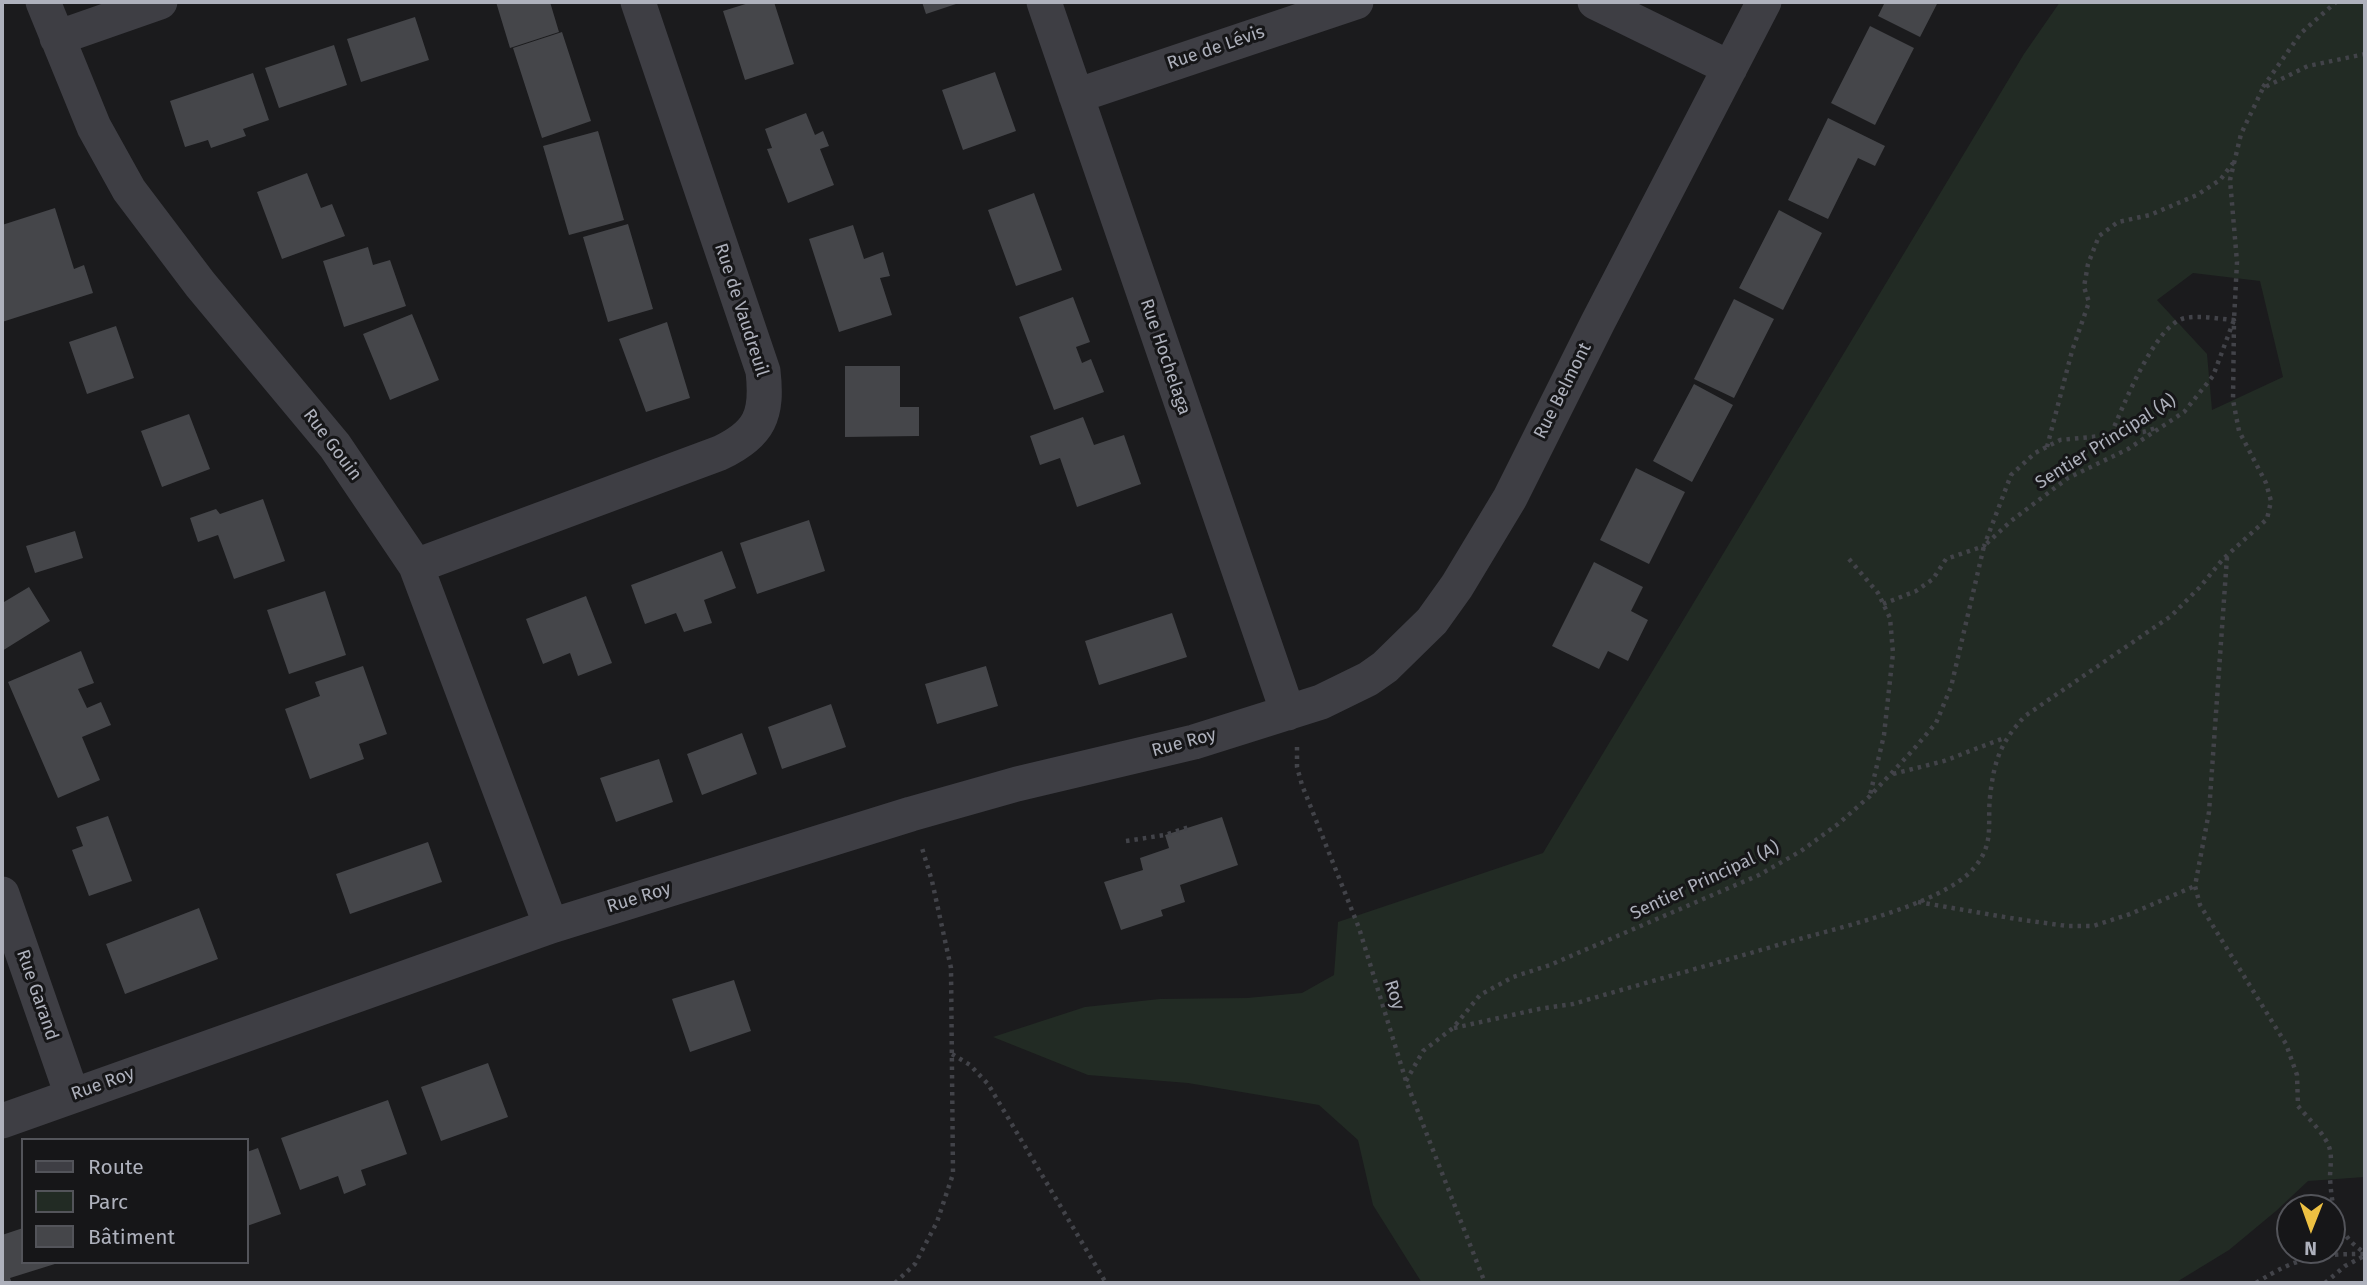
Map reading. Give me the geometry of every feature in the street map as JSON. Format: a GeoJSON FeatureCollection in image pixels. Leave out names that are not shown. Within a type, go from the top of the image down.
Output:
{"type":"FeatureCollection","features":[{"type":"Feature","properties":{"kind":"street","name":"Rue Gouin"},"geometry":{"type":"LineString","coordinates":[[43,2],[94,127],[129,190],[200,284],[335,446],[416,566],[551,926]]}},
{"type":"Feature","properties":{"kind":"street"},"geometry":{"type":"LineString","coordinates":[[57,38],[160,2]]}},
{"type":"Feature","properties":{"kind":"street","name":"Rue de Vaudreuil"},"geometry":{"type":"LineString","coordinates":[[416,566],[720,453],[739,444],[753,432],[763,413],[766,393],[763,371],[638,2]]}},
{"type":"Feature","properties":{"kind":"street","name":"Rue Hochelaga"},"geometry":{"type":"LineString","coordinates":[[1044,2],[1288,713]]}},
{"type":"Feature","properties":{"kind":"street","name":"Rue de Lévis"},"geometry":{"type":"LineString","coordinates":[[1076,96],[1356,2]]}},
{"type":"Feature","properties":{"kind":"street"},"geometry":{"type":"LineString","coordinates":[[1595,2],[1730,68]]}},
{"type":"Feature","properties":{"kind":"street","name":"Rue Belmont"},"geometry":{"type":"LineString","coordinates":[[1288,713],[1341,694],[1385,667],[1432,621],[1457,586],[1510,498],[1765,2]]}},
{"type":"Feature","properties":{"kind":"street","name":"Rue Roy"},"geometry":{"type":"LineString","coordinates":[[2,1121],[551,926],[911,814],[1017,784],[1194,742],[1288,713]]}},
{"type":"Feature","properties":{"kind":"street","name":"Rue Garand"},"geometry":{"type":"LineString","coordinates":[[2,894],[72,1095]]}},
{"type":"Feature","properties":{"kind":"path","name":"Sentier Principal (A)"},"geometry":{"type":"LineString","coordinates":[[1406,1081],[1423,1051],[1453,1028],[1480,995],[1513,978],[1550,965],[1759,875],[1801,851],[1870,796],[1936,723],[1951,687],[1984,546],[2011,521],[2068,478],[2128,449],[2185,412],[2213,376],[2234,320],[2237,262],[2230,180],[2241,134],[2263,88],[2301,33],[2336,2]]}},
{"type":"Feature","properties":{"kind":"path"},"geometry":{"type":"LineString","coordinates":[[2263,88],[2308,66],[2365,54]]}},
{"type":"Feature","properties":{"kind":"path"},"geometry":{"type":"LineString","coordinates":[[2047,447],[2072,351],[2090,302],[2084,287],[2088,264],[2099,236],[2118,222],[2150,215],[2197,195],[2220,180],[2235,159]]}},
{"type":"Feature","properties":{"kind":"path"},"geometry":{"type":"LineString","coordinates":[[1453,1028],[1573,1004],[1895,911],[1954,886],[1975,868],[1988,846],[1995,765],[2005,738],[2025,716],[2171,616],[2227,556],[2267,519],[2271,501],[2266,483],[2239,430],[2233,400],[2234,320],[2183,318],[2163,333],[2142,366],[2111,434]]}},
{"type":"Feature","properties":{"kind":"path"},"geometry":{"type":"LineString","coordinates":[[1883,604],[1916,591],[1933,579],[1946,559],[1984,546],[2011,475],[2035,453],[2060,440],[2143,432],[2161,427]]}},
{"type":"Feature","properties":{"kind":"path"},"geometry":{"type":"LineString","coordinates":[[2227,556],[2209,812],[2195,886],[2200,905],[2286,1044],[2297,1075],[2298,1106],[2330,1149],[2330,1179],[2336,1220],[2351,1244],[2365,1254]]}},
{"type":"Feature","properties":{"kind":"path"},"geometry":{"type":"LineString","coordinates":[[1849,559],[1878,593],[1890,618],[1893,653],[1884,735],[1870,796]]}},
{"type":"Feature","properties":{"kind":"path","name":"Roy"},"geometry":{"type":"LineString","coordinates":[[1288,713],[1296,733],[1297,767],[1301,785],[1359,928],[1406,1081],[1485,1283]]}},
{"type":"Feature","properties":{"kind":"path"},"geometry":{"type":"LineString","coordinates":[[1891,774],[1944,761],[2005,738]]}},
{"type":"Feature","properties":{"kind":"path"},"geometry":{"type":"LineString","coordinates":[[895,1283],[915,1264],[937,1222],[953,1174],[951,968],[932,881],[911,814]]}},
{"type":"Feature","properties":{"kind":"path"},"geometry":{"type":"LineString","coordinates":[[1126,841],[1164,835],[1192,826]]}},
{"type":"Feature","properties":{"kind":"path"},"geometry":{"type":"LineString","coordinates":[[1917,901],[2016,919],[2067,926],[2093,926],[2130,914],[2195,886]]}},
{"type":"Feature","properties":{"kind":"path"},"geometry":{"type":"LineString","coordinates":[[952,1054],[970,1065],[988,1084],[1106,1283]]}},
{"type":"Feature","properties":{"kind":"path"},"geometry":{"type":"LineString","coordinates":[[2256,1283],[2280,1268],[2320,1254],[2365,1254]]}},
{"type":"Feature","properties":{"kind":"path"},"geometry":{"type":"LineString","coordinates":[[2325,1283],[2365,1254]]}},
{"type":"Feature","properties":{"kind":"green space"},"geometry":{"type":"Polygon","coordinates":[[[2060,2],[2365,2],[2365,1177],[2308,1181],[2294,1194],[2276,1194],[2276,1211],[2229,1250],[2175,1283],[1422,1283],[1373,1205],[1358,1140],[1319,1105],[1188,1083],[1088,1075],[993,1037],[1085,1007],[1160,999],[1247,998],[1302,993],[1334,975],[1338,922],[1543,853],[2024,54],[2060,2]],[[2193,273],[2157,300],[2207,354],[2212,410],[2283,377],[2260,281],[2193,273]]]}},
{"type":"Feature","properties":{"kind":"building"},"geometry":{"type":"Polygon","coordinates":[[[496,2],[550,2],[559,32],[510,48],[496,2]]]}},
{"type":"Feature","properties":{"kind":"building"},"geometry":{"type":"Polygon","coordinates":[[[752,2],[774,2],[794,64],[745,80],[723,11],[752,2]]]}},
{"type":"Feature","properties":{"kind":"building"},"geometry":{"type":"Polygon","coordinates":[[[922,2],[962,2],[926,14],[922,2]]]}},
{"type":"Feature","properties":{"kind":"building"},"geometry":{"type":"Polygon","coordinates":[[[1885,2],[1938,2],[1920,37],[1878,16],[1885,2]]]}},
{"type":"Feature","properties":{"kind":"building"},"geometry":{"type":"Polygon","coordinates":[[[415,17],[429,60],[361,82],[347,39],[415,17]]]}},
{"type":"Feature","properties":{"kind":"building"},"geometry":{"type":"Polygon","coordinates":[[[1870,26],[1914,48],[1875,125],[1831,103],[1870,26]]]}},
{"type":"Feature","properties":{"kind":"building"},"geometry":{"type":"Polygon","coordinates":[[[562,32],[591,121],[542,138],[513,48],[562,32]]]}},
{"type":"Feature","properties":{"kind":"building"},"geometry":{"type":"Polygon","coordinates":[[[334,45],[347,85],[279,108],[265,68],[334,45]]]}},
{"type":"Feature","properties":{"kind":"building"},"geometry":{"type":"Polygon","coordinates":[[[995,72],[1016,131],[963,150],[942,90],[995,72]]]}},
{"type":"Feature","properties":{"kind":"building"},"geometry":{"type":"Polygon","coordinates":[[[253,73],[269,120],[243,129],[246,136],[211,148],[208,140],[185,147],[170,101],[253,73]]]}},
{"type":"Feature","properties":{"kind":"building"},"geometry":{"type":"Polygon","coordinates":[[[806,113],[815,135],[823,131],[829,146],[820,149],[834,185],[788,203],[767,149],[772,148],[765,129],[806,113]]]}},
{"type":"Feature","properties":{"kind":"building"},"geometry":{"type":"Polygon","coordinates":[[[1828,118],[1885,146],[1875,166],[1858,158],[1828,219],[1788,200],[1828,118]]]}},
{"type":"Feature","properties":{"kind":"building"},"geometry":{"type":"Polygon","coordinates":[[[598,131],[624,220],[569,235],[543,146],[598,131]]]}},
{"type":"Feature","properties":{"kind":"building"},"geometry":{"type":"Polygon","coordinates":[[[307,173],[321,208],[332,204],[345,236],[282,259],[257,192],[307,173]]]}},
{"type":"Feature","properties":{"kind":"building"},"geometry":{"type":"Polygon","coordinates":[[[1034,193],[1062,270],[1016,286],[988,210],[1034,193]]]}},
{"type":"Feature","properties":{"kind":"building"},"geometry":{"type":"Polygon","coordinates":[[[55,208],[74,269],[84,265],[93,293],[2,322],[2,225],[55,208]]]}},
{"type":"Feature","properties":{"kind":"building"},"geometry":{"type":"Polygon","coordinates":[[[1779,210],[1822,233],[1783,310],[1739,288],[1779,210]]]}},
{"type":"Feature","properties":{"kind":"building"},"geometry":{"type":"Polygon","coordinates":[[[628,224],[653,309],[608,322],[583,237],[628,224]]]}},
{"type":"Feature","properties":{"kind":"building"},"geometry":{"type":"Polygon","coordinates":[[[853,225],[864,259],[883,252],[890,276],[880,278],[892,315],[839,332],[809,239],[853,225]]]}},
{"type":"Feature","properties":{"kind":"building"},"geometry":{"type":"Polygon","coordinates":[[[368,247],[373,265],[390,260],[406,306],[344,327],[323,261],[368,247]]]}},
{"type":"Feature","properties":{"kind":"building"},"geometry":{"type":"Polygon","coordinates":[[[1073,297],[1090,342],[1076,347],[1082,363],[1091,359],[1104,392],[1054,410],[1019,317],[1073,297]]]}},
{"type":"Feature","properties":{"kind":"building"},"geometry":{"type":"Polygon","coordinates":[[[1734,299],[1774,319],[1734,398],[1694,379],[1734,299]]]}},
{"type":"Feature","properties":{"kind":"building"},"geometry":{"type":"Polygon","coordinates":[[[412,314],[439,380],[390,400],[363,334],[412,314]]]}},
{"type":"Feature","properties":{"kind":"building"},"geometry":{"type":"Polygon","coordinates":[[[667,322],[690,398],[646,412],[619,339],[667,322]]]}},
{"type":"Feature","properties":{"kind":"building"},"geometry":{"type":"Polygon","coordinates":[[[116,326],[134,378],[87,394],[69,342],[116,326]]]}},
{"type":"Feature","properties":{"kind":"building"},"geometry":{"type":"Polygon","coordinates":[[[845,366],[900,366],[900,407],[919,407],[919,436],[845,437],[845,366]]]}},
{"type":"Feature","properties":{"kind":"building"},"geometry":{"type":"Polygon","coordinates":[[[1694,384],[1733,405],[1692,482],[1653,461],[1694,384]]]}},
{"type":"Feature","properties":{"kind":"building"},"geometry":{"type":"Polygon","coordinates":[[[189,414],[210,469],[162,487],[141,431],[189,414]]]}},
{"type":"Feature","properties":{"kind":"building"},"geometry":{"type":"Polygon","coordinates":[[[1083,417],[1094,445],[1124,435],[1141,484],[1077,507],[1060,458],[1040,465],[1030,436],[1083,417]]]}},
{"type":"Feature","properties":{"kind":"building"},"geometry":{"type":"Polygon","coordinates":[[[1636,468],[1685,492],[1649,564],[1600,540],[1636,468]]]}},
{"type":"Feature","properties":{"kind":"building"},"geometry":{"type":"Polygon","coordinates":[[[263,499],[285,561],[234,579],[218,535],[198,542],[190,518],[216,509],[220,514],[263,499]]]}},
{"type":"Feature","properties":{"kind":"building"},"geometry":{"type":"Polygon","coordinates":[[[809,520],[825,571],[757,594],[740,543],[809,520]]]}},
{"type":"Feature","properties":{"kind":"building"},"geometry":{"type":"Polygon","coordinates":[[[75,531],[83,558],[35,573],[26,546],[75,531]]]}},
{"type":"Feature","properties":{"kind":"building"},"geometry":{"type":"Polygon","coordinates":[[[722,551],[736,588],[704,600],[712,623],[684,632],[676,613],[645,624],[631,585],[722,551]]]}},
{"type":"Feature","properties":{"kind":"building"},"geometry":{"type":"Polygon","coordinates":[[[1594,562],[1643,587],[1631,611],[1648,620],[1628,661],[1608,651],[1599,669],[1552,646],[1594,562]]]}},
{"type":"Feature","properties":{"kind":"building"},"geometry":{"type":"Polygon","coordinates":[[[29,587],[50,621],[2,651],[2,599],[4,602],[29,587]]]}},
{"type":"Feature","properties":{"kind":"building"},"geometry":{"type":"Polygon","coordinates":[[[325,591],[346,655],[289,674],[267,610],[325,591]]]}},
{"type":"Feature","properties":{"kind":"building"},"geometry":{"type":"Polygon","coordinates":[[[586,596],[612,663],[578,676],[570,653],[543,664],[526,619],[586,596]]]}},
{"type":"Feature","properties":{"kind":"building"},"geometry":{"type":"Polygon","coordinates":[[[1172,613],[1187,657],[1099,685],[1085,641],[1172,613]]]}},
{"type":"Feature","properties":{"kind":"building"},"geometry":{"type":"Polygon","coordinates":[[[81,651],[94,683],[78,689],[87,708],[101,702],[111,725],[82,737],[100,780],[58,798],[8,682],[81,651]]]}},
{"type":"Feature","properties":{"kind":"building"},"geometry":{"type":"Polygon","coordinates":[[[363,666],[387,734],[359,744],[364,759],[310,779],[285,709],[320,696],[315,682],[363,666]]]}},
{"type":"Feature","properties":{"kind":"building"},"geometry":{"type":"Polygon","coordinates":[[[986,666],[998,706],[937,724],[925,684],[986,666]]]}},
{"type":"Feature","properties":{"kind":"building"},"geometry":{"type":"Polygon","coordinates":[[[831,704],[846,747],[782,769],[768,727],[831,704]]]}},
{"type":"Feature","properties":{"kind":"building"},"geometry":{"type":"Polygon","coordinates":[[[742,733],[757,774],[702,795],[687,754],[742,733]]]}},
{"type":"Feature","properties":{"kind":"building"},"geometry":{"type":"Polygon","coordinates":[[[659,759],[673,802],[616,822],[600,778],[659,759]]]}},
{"type":"Feature","properties":{"kind":"building"},"geometry":{"type":"Polygon","coordinates":[[[108,816],[132,881],[89,896],[72,850],[83,846],[76,827],[108,816]]]}},
{"type":"Feature","properties":{"kind":"building"},"geometry":{"type":"Polygon","coordinates":[[[1222,817],[1238,865],[1180,885],[1185,902],[1161,910],[1163,916],[1121,930],[1104,882],[1143,870],[1140,858],[1169,848],[1165,835],[1222,817]]]}},
{"type":"Feature","properties":{"kind":"building"},"geometry":{"type":"Polygon","coordinates":[[[428,842],[442,882],[350,914],[336,874],[428,842]]]}},
{"type":"Feature","properties":{"kind":"building"},"geometry":{"type":"Polygon","coordinates":[[[199,908],[218,959],[125,994],[106,944],[199,908]]]}},
{"type":"Feature","properties":{"kind":"building"},"geometry":{"type":"Polygon","coordinates":[[[734,980],[751,1031],[690,1052],[672,999],[734,980]]]}},
{"type":"Feature","properties":{"kind":"building"},"geometry":{"type":"Polygon","coordinates":[[[488,1063],[508,1117],[441,1141],[421,1087],[488,1063]]]}},
{"type":"Feature","properties":{"kind":"building"},"geometry":{"type":"Polygon","coordinates":[[[388,1100],[407,1154],[361,1170],[366,1185],[344,1194],[338,1176],[300,1190],[281,1138],[388,1100]]]}},
{"type":"Feature","properties":{"kind":"building"},"geometry":{"type":"Polygon","coordinates":[[[258,1148],[281,1214],[248,1226],[248,1152],[258,1148]]]}},
{"type":"Feature","properties":{"kind":"building"},"geometry":{"type":"Polygon","coordinates":[[[21,1229],[21,1264],[55,1264],[10,1278],[12,1283],[2,1283],[2,1235],[21,1229]]]}}]}
